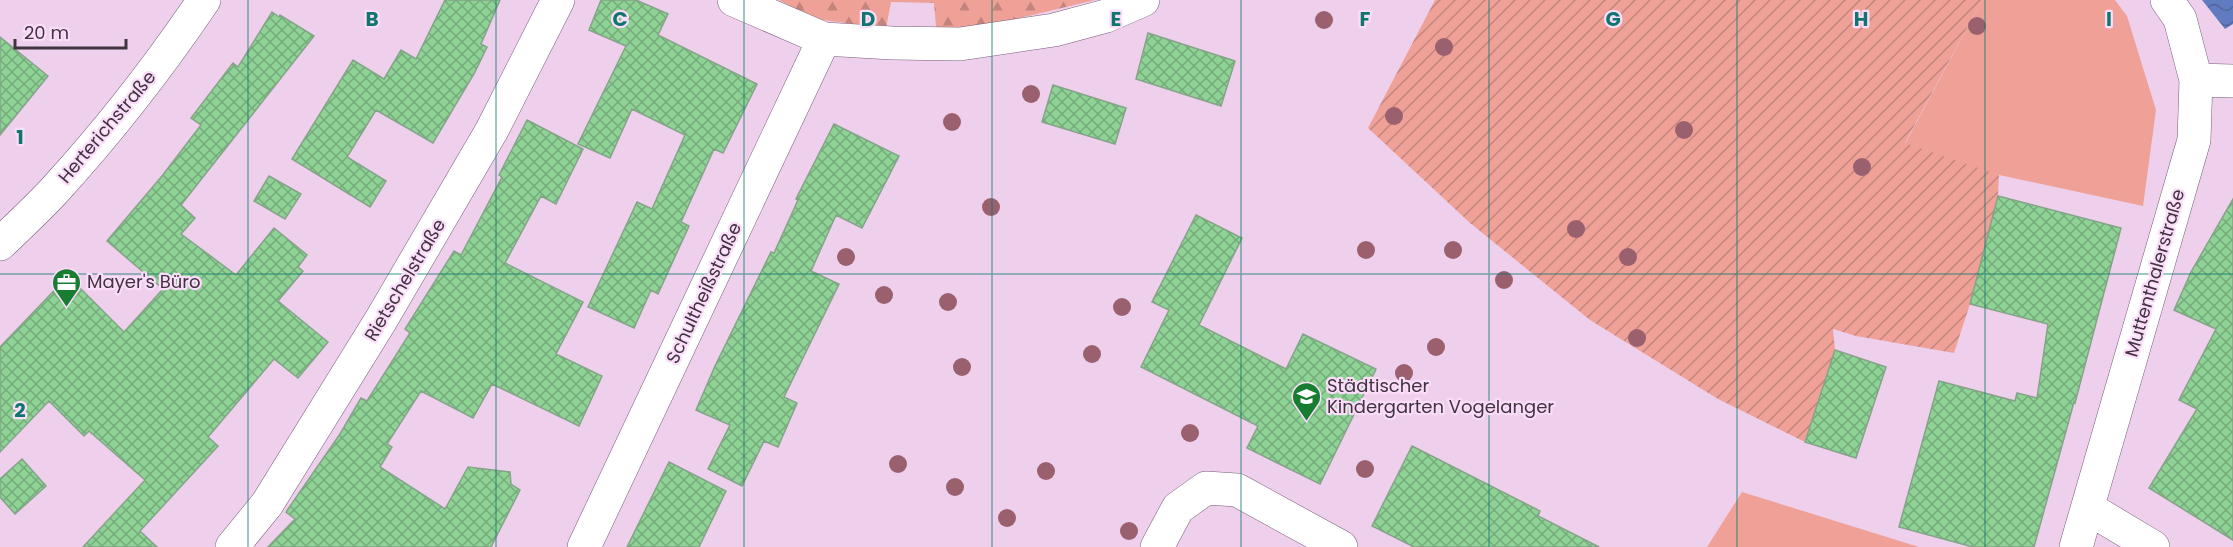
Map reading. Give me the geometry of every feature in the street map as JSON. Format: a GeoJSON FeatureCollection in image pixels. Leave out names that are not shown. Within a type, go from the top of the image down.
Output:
{"type":"FeatureCollection","features":[{"type":"Feature","properties":{"kind":"street","name":"Herterichstraße"},"geometry":{"type":"LineString","coordinates":[[0,244],[52,193],[128,104],[204,0]]}},
{"type":"Feature","properties":{"kind":"street","name":"Rietschelstraße"},"geometry":{"type":"LineString","coordinates":[[232,547],[267,504],[381,320],[492,130],[558,0]]}},
{"type":"Feature","properties":{"kind":"street"},"geometry":{"type":"LineString","coordinates":[[734,0],[824,39],[960,44],[1053,30],[1106,16],[1143,0]]}},
{"type":"Feature","properties":{"kind":"street","name":"Muttenthalerstraße"},"geometry":{"type":"LineString","coordinates":[[2076,547],[2194,140],[2196,80],[2180,19],[2168,0]]}},
{"type":"Feature","properties":{"kind":"street","name":"Schultheißstraße"},"geometry":{"type":"LineString","coordinates":[[584,547],[824,39]]}},
{"type":"Feature","properties":{"kind":"street"},"geometry":{"type":"LineString","coordinates":[[2196,80],[2233,81]]}},
{"type":"Feature","properties":{"kind":"street"},"geometry":{"type":"LineString","coordinates":[[1157,547],[1178,508],[1206,488],[1237,490],[1341,547]]}},
{"type":"Feature","properties":{"kind":"street"},"geometry":{"type":"LineString","coordinates":[[2088,508],[2153,547]]}},
{"type":"Feature","properties":{"kind":"green space"},"geometry":{"type":"Polygon","coordinates":[[[779,0],[1095,0],[970,30],[936,27],[934,3],[891,2],[886,28],[814,19],[779,0]]]}},
{"type":"Feature","properties":{"kind":"green space"},"geometry":{"type":"Polygon","coordinates":[[[1435,0],[1982,0],[1905,143],[1999,175],[1998,196],[1970,304],[1954,353],[1856,336],[1833,329],[1835,350],[1805,442],[1718,399],[1590,320],[1470,223],[1368,128],[1435,0]]]}},
{"type":"Feature","properties":{"kind":"green space"},"geometry":{"type":"Polygon","coordinates":[[[1982,0],[2115,0],[2127,16],[2156,110],[2143,206],[1990,173],[1905,144],[1982,0]]]}},
{"type":"Feature","properties":{"kind":"green space"},"geometry":{"type":"Polygon","coordinates":[[[1742,492],[1919,547],[1707,547],[1742,492]]]}},
{"type":"Feature","properties":{"kind":"water"},"geometry":{"type":"Polygon","coordinates":[[[2202,0],[2233,0],[2233,24],[2225,29],[2202,0]]]}},
{"type":"Feature","properties":{"kind":"building"},"geometry":{"type":"Polygon","coordinates":[[[445,0],[500,0],[481,44],[487,47],[433,143],[376,110],[347,157],[386,181],[370,207],[292,159],[353,60],[384,79],[401,50],[416,59],[445,0]]]}},
{"type":"Feature","properties":{"kind":"building"},"geometry":{"type":"Polygon","coordinates":[[[601,0],[636,0],[668,14],[658,35],[757,84],[723,153],[714,149],[681,222],[689,226],[658,294],[651,290],[634,328],[588,307],[637,202],[652,209],[685,135],[632,109],[610,158],[578,144],[626,46],[589,30],[601,0]]]}},
{"type":"Feature","properties":{"kind":"building"},"geometry":{"type":"Polygon","coordinates":[[[272,12],[314,36],[181,205],[195,218],[181,234],[236,275],[274,228],[307,255],[298,267],[303,271],[278,301],[328,342],[298,378],[274,359],[208,437],[218,446],[140,531],[157,547],[83,547],[145,480],[89,431],[84,436],[49,401],[0,452],[0,347],[68,276],[124,332],[163,289],[107,241],[162,176],[201,125],[191,118],[233,63],[238,67],[272,12]]]}},
{"type":"Feature","properties":{"kind":"building"},"geometry":{"type":"Polygon","coordinates":[[[1148,33],[1235,61],[1221,106],[1136,79],[1148,33]]]}},
{"type":"Feature","properties":{"kind":"building"},"geometry":{"type":"Polygon","coordinates":[[[0,37],[48,76],[0,135],[0,37]]]}},
{"type":"Feature","properties":{"kind":"building"},"geometry":{"type":"Polygon","coordinates":[[[1053,85],[1126,108],[1115,144],[1042,122],[1053,85]]]}},
{"type":"Feature","properties":{"kind":"building"},"geometry":{"type":"Polygon","coordinates":[[[527,120],[583,149],[556,204],[541,196],[505,263],[583,302],[556,354],[602,376],[579,426],[492,384],[473,418],[421,391],[387,444],[392,447],[380,467],[445,509],[468,467],[510,472],[511,484],[520,490],[491,547],[268,547],[295,519],[286,512],[340,434],[361,398],[367,401],[410,333],[405,329],[454,251],[461,255],[502,177],[499,175],[527,120]]]}},
{"type":"Feature","properties":{"kind":"building"},"geometry":{"type":"Polygon","coordinates":[[[834,124],[899,156],[862,228],[836,215],[811,271],[839,284],[784,397],[797,403],[778,447],[764,441],[742,486],[708,469],[730,425],[696,410],[771,252],[774,253],[798,200],[796,199],[834,124]]]}},
{"type":"Feature","properties":{"kind":"building"},"geometry":{"type":"Polygon","coordinates":[[[269,176],[301,194],[285,219],[254,201],[269,176]]]}},
{"type":"Feature","properties":{"kind":"building"},"geometry":{"type":"Polygon","coordinates":[[[1998,196],[2121,228],[2034,547],[1973,547],[1899,527],[1939,381],[2015,401],[2017,393],[2037,398],[2048,324],[1970,304],[1998,196]]]}},
{"type":"Feature","properties":{"kind":"building"},"geometry":{"type":"Polygon","coordinates":[[[2233,199],[2233,540],[2149,488],[2197,409],[2179,400],[2216,329],[2174,310],[2191,272],[2233,199]]]}},
{"type":"Feature","properties":{"kind":"building"},"geometry":{"type":"Polygon","coordinates":[[[1196,215],[1242,238],[1199,325],[1286,369],[1303,334],[1376,369],[1320,484],[1247,448],[1258,426],[1141,367],[1169,310],[1152,302],[1196,215]]]}},
{"type":"Feature","properties":{"kind":"building"},"geometry":{"type":"Polygon","coordinates":[[[1835,350],[1886,367],[1856,458],[1805,442],[1835,350]]]}},
{"type":"Feature","properties":{"kind":"building"},"geometry":{"type":"Polygon","coordinates":[[[1412,446],[1540,511],[1538,516],[1599,547],[1414,547],[1372,526],[1412,446]]]}},
{"type":"Feature","properties":{"kind":"building"},"geometry":{"type":"Polygon","coordinates":[[[22,459],[46,486],[15,514],[0,497],[0,479],[22,459]]]}},
{"type":"Feature","properties":{"kind":"building"},"geometry":{"type":"Polygon","coordinates":[[[669,462],[726,491],[699,547],[627,547],[669,462]]]}},
{"type":"Feature","properties":{"kind":"place","name":"Mayer's Büro"},"geometry":{"type":"Point","coordinates":[66,308]}},
{"type":"Feature","properties":{"kind":"place","name":"Städtischer Kindergarten Vogelanger"},"geometry":{"type":"Point","coordinates":[1306,422]}}]}
